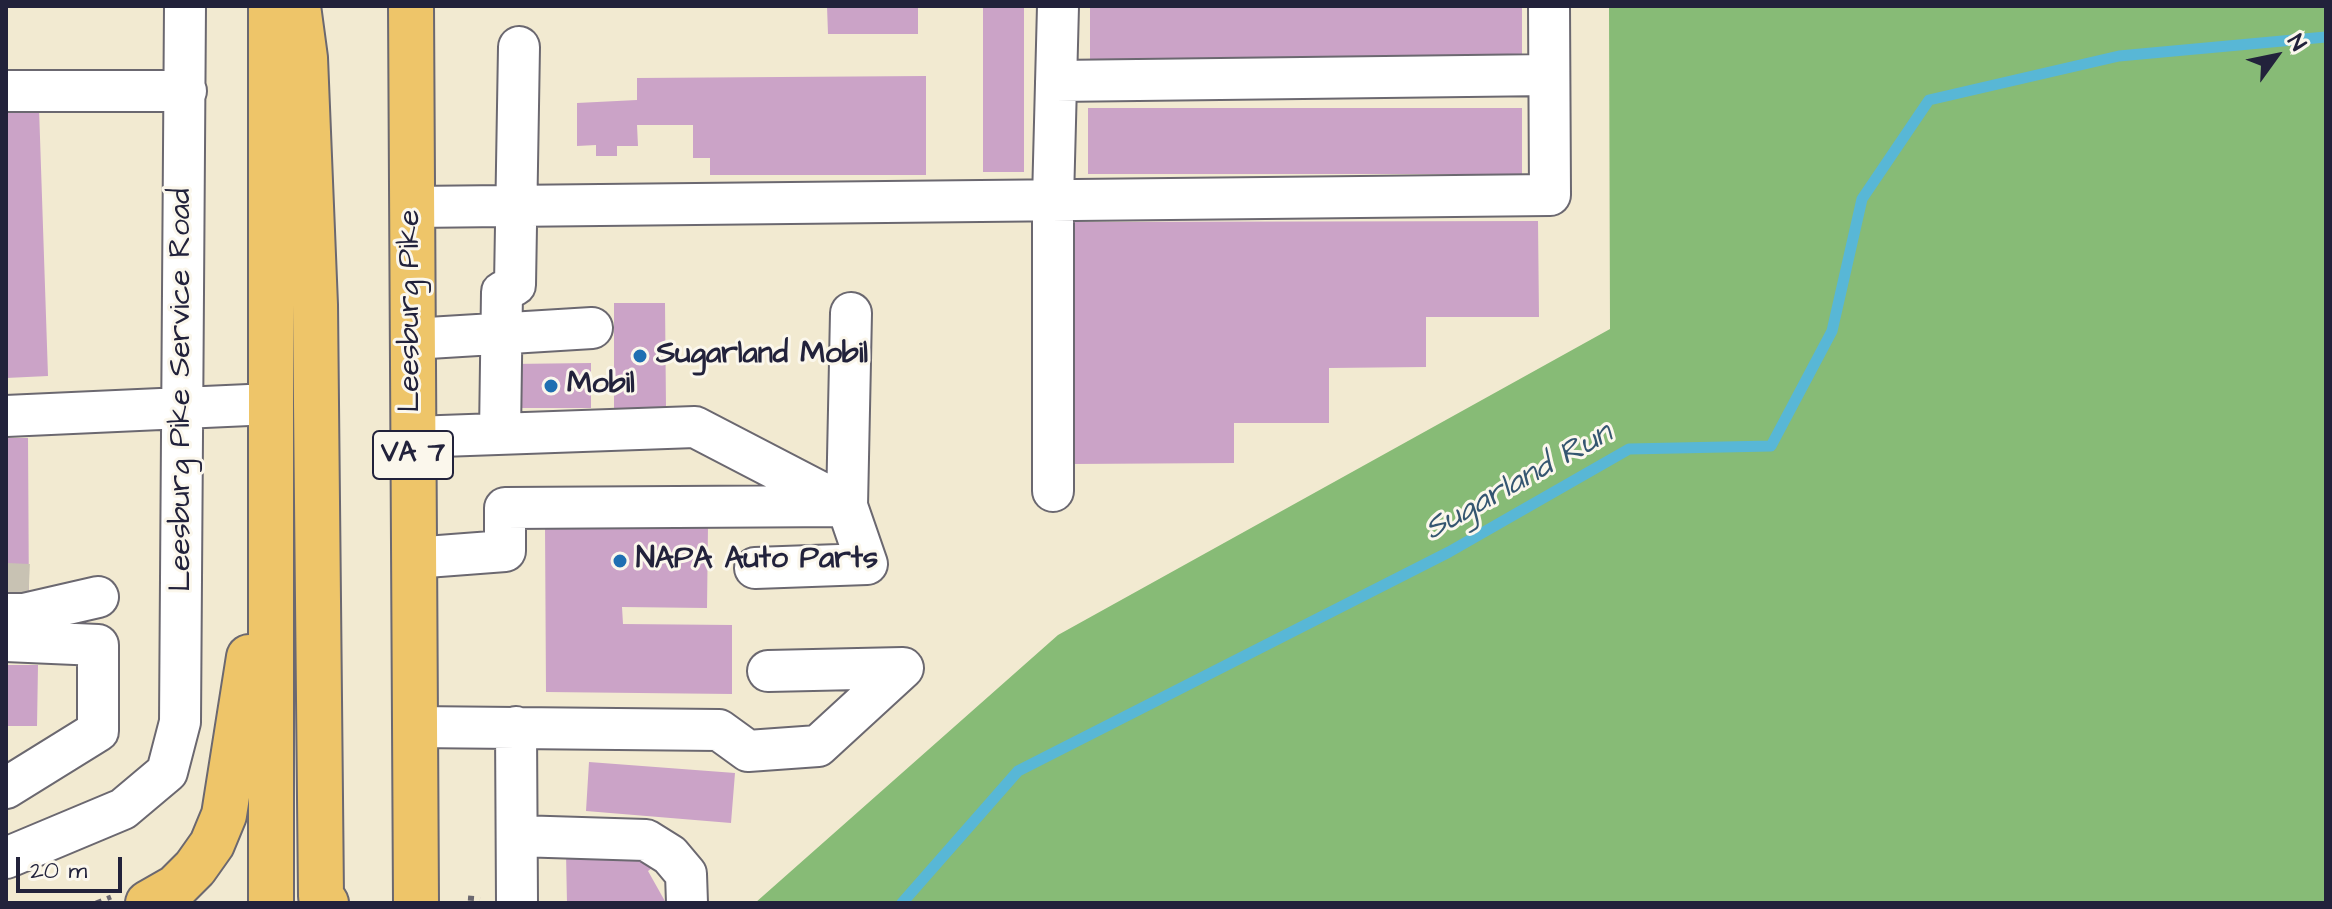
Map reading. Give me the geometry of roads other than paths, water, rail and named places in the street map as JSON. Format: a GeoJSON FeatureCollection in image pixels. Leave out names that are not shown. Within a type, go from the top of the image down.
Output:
{"type":"FeatureCollection","features":[{"type":"Feature","properties":{"kind":"highway"},"geometry":{"type":"LineString","coordinates":[[271,6],[271,903]]}},
{"type":"Feature","properties":{"kind":"highway"},"geometry":{"type":"LineString","coordinates":[[298,6],[305,58],[315,305],[321,896],[326,903]]}},
{"type":"Feature","properties":{"kind":"highway","name":"Leesburg Pike"},"geometry":{"type":"LineString","coordinates":[[411,6],[416,903]]}},
{"type":"Feature","properties":{"kind":"highway"},"geometry":{"type":"LineString","coordinates":[[148,903],[176,887],[195,868],[212,844],[224,815],[270,508]]}},
{"type":"Feature","properties":{"kind":"street","name":"Leesburg Pike Service Road"},"geometry":{"type":"LineString","coordinates":[[6,858],[123,809],[167,772],[180,722],[185,6]]}},
{"type":"Feature","properties":{"kind":"street"},"geometry":{"type":"LineString","coordinates":[[1053,491],[1053,200],[1058,6]]}},
{"type":"Feature","properties":{"kind":"street"},"geometry":{"type":"LineString","coordinates":[[411,207],[1550,195],[1549,6]]}},
{"type":"Feature","properties":{"kind":"street"},"geometry":{"type":"LineString","coordinates":[[500,434],[502,292],[515,285],[519,47]]}},
{"type":"Feature","properties":{"kind":"street"},"geometry":{"type":"LineString","coordinates":[[1056,81],[1549,75]]}},
{"type":"Feature","properties":{"kind":"street"},"geometry":{"type":"LineString","coordinates":[[6,91],[186,91]]}},
{"type":"Feature","properties":{"kind":"street"},"geometry":{"type":"LineString","coordinates":[[755,568],[867,564],[847,506],[851,313]]}},
{"type":"Feature","properties":{"kind":"street"},"geometry":{"type":"LineString","coordinates":[[412,339],[592,328]]}},
{"type":"Feature","properties":{"kind":"street"},"geometry":{"type":"LineString","coordinates":[[6,416],[271,404]]}},
{"type":"Feature","properties":{"kind":"street"},"geometry":{"type":"LineString","coordinates":[[413,437],[695,427],[847,506]]}},
{"type":"Feature","properties":{"kind":"street"},"geometry":{"type":"LineString","coordinates":[[413,558],[505,551],[505,508],[847,506]]}},
{"type":"Feature","properties":{"kind":"street"},"geometry":{"type":"LineString","coordinates":[[18,599],[24,614],[87,599]]}},
{"type":"Feature","properties":{"kind":"street"},"geometry":{"type":"LineString","coordinates":[[6,641],[98,645],[98,731],[6,788]]}},
{"type":"Feature","properties":{"kind":"street"},"geometry":{"type":"LineString","coordinates":[[414,727],[719,730],[748,751],[818,746],[903,668],[768,671]]}},
{"type":"Feature","properties":{"kind":"street"},"geometry":{"type":"LineString","coordinates":[[516,727],[517,903]]}},
{"type":"Feature","properties":{"kind":"street"},"geometry":{"type":"LineString","coordinates":[[6,755],[57,756]]}},
{"type":"Feature","properties":{"kind":"street"},"geometry":{"type":"LineString","coordinates":[[517,836],[646,840],[670,855],[686,874],[687,903]]}},
{"type":"Feature","properties":{"kind":"waterway","name":"Sugarland Run"},"geometry":{"type":"LineString","coordinates":[[902,903],[1018,771],[1449,552],[1629,449],[1771,446],[1832,331],[1862,199],[1929,100],[2119,56],[2326,37]]}},
{"type":"Feature","properties":{"kind":"tunnel"},"geometry":{"type":"LineString","coordinates":[[6,583],[29,584]]}},
{"type":"Feature","properties":{"kind":"place","name":"Sugarland Mobil"},"geometry":{"type":"Point","coordinates":[640,356]}},
{"type":"Feature","properties":{"kind":"place","name":"Mobil"},"geometry":{"type":"Point","coordinates":[551,386]}},
{"type":"Feature","properties":{"kind":"place","name":"NAPA Auto Parts"},"geometry":{"type":"Point","coordinates":[620,561]}}]}
